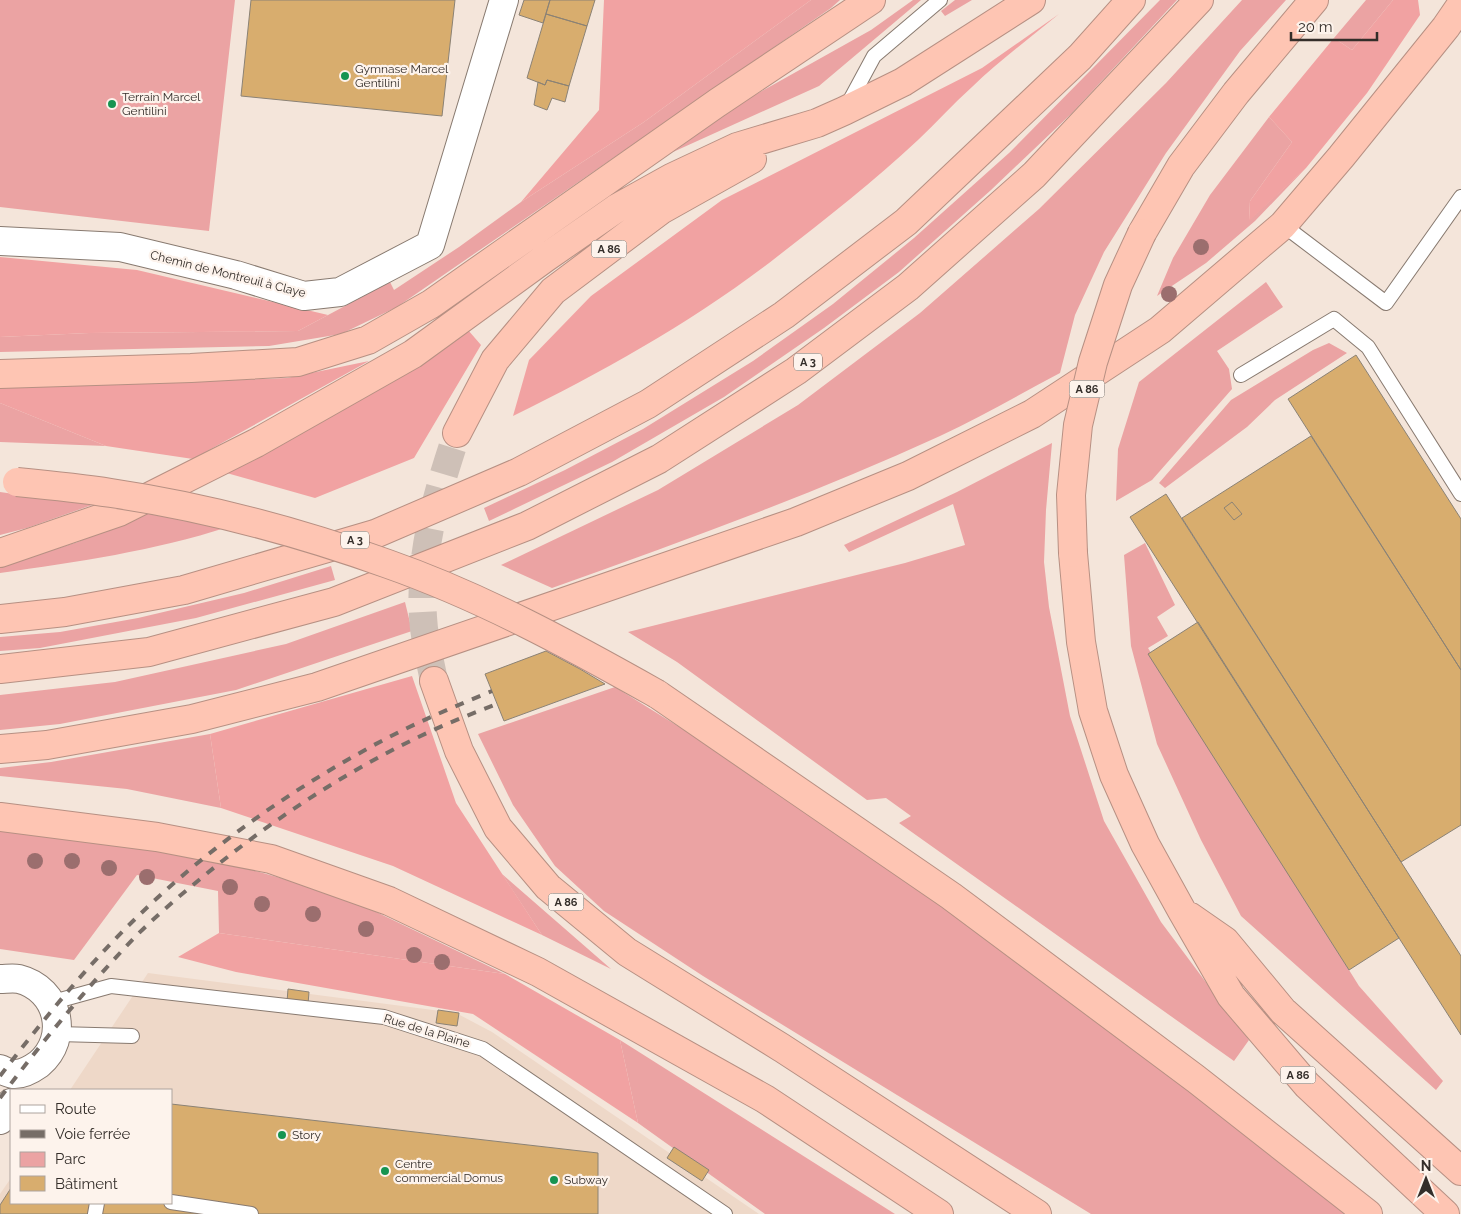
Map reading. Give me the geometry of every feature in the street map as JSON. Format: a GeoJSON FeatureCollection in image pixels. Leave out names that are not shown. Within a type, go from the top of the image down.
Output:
{"type":"FeatureCollection","features":[{"type":"Feature","properties":{"kind":"highway"},"geometry":{"type":"LineString","coordinates":[[0,374],[191,368],[298,362],[368,340],[431,304],[717,103],[871,0]]}},
{"type":"Feature","properties":{"kind":"highway","name":"A 86"},"geometry":{"type":"LineString","coordinates":[[457,433],[494,360],[553,291],[661,210],[817,122],[903,82],[1031,0]]}},
{"type":"Feature","properties":{"kind":"highway","name":"A 3"},"geometry":{"type":"LineString","coordinates":[[0,619],[65,612],[184,590],[375,534],[519,472],[648,404],[784,314],[906,222],[1080,57],[1132,0]]}},
{"type":"Feature","properties":{"kind":"highway","name":"A 3"},"geometry":{"type":"LineString","coordinates":[[0,669],[149,652],[334,602],[528,526],[658,458],[796,371],[908,287],[1034,175],[1199,0]]}},
{"type":"Feature","properties":{"kind":"highway","name":"A 86"},"geometry":{"type":"LineString","coordinates":[[1314,0],[1236,93],[1181,166],[1142,233],[1118,285],[1093,362],[1078,425],[1071,495],[1073,553],[1081,642],[1093,711],[1114,775],[1145,844],[1231,996],[1307,1085],[1445,1214]]}},
{"type":"Feature","properties":{"kind":"highway"},"geometry":{"type":"LineString","coordinates":[[0,749],[47,745],[192,719],[317,687],[813,515],[908,476],[1032,414],[1160,330],[1283,225],[1446,28],[1461,5]]}},
{"type":"Feature","properties":{"kind":"highway"},"geometry":{"type":"LineString","coordinates":[[0,553],[119,512],[256,443],[414,354],[544,258],[617,208],[671,178],[737,148],[817,122]]}},
{"type":"Feature","properties":{"kind":"highway"},"geometry":{"type":"LineString","coordinates":[[8,481],[111,493],[219,514],[308,538],[389,564],[487,604],[577,648],[657,694],[951,896],[1196,1079],[1368,1214]]}},
{"type":"Feature","properties":{"kind":"highway","name":"A 86"},"geometry":{"type":"LineString","coordinates":[[434,681],[459,751],[498,828],[548,887],[627,952],[782,1048],[1037,1214]]}},
{"type":"Feature","properties":{"kind":"highway"},"geometry":{"type":"LineString","coordinates":[[0,817],[157,837],[271,859],[389,901],[538,972],[765,1098],[939,1214]]}},
{"type":"Feature","properties":{"kind":"highway"},"geometry":{"type":"LineString","coordinates":[[1182,911],[1225,941],[1283,1011],[1461,1171]]}},
{"type":"Feature","properties":{"kind":"street","name":"Chemin de Montreuil à Claye"},"geometry":{"type":"LineString","coordinates":[[0,241],[120,247],[236,275],[304,296],[340,292],[430,245],[504,0]]}},
{"type":"Feature","properties":{"kind":"street"},"geometry":{"type":"LineString","coordinates":[[0,979],[20,980],[40,989],[52,1002],[58,1034],[54,1045],[45,1058],[28,1072],[9,1078]]}},
{"type":"Feature","properties":{"kind":"street"},"geometry":{"type":"LineString","coordinates":[[0,1120],[10,1105]]}},
{"type":"Feature","properties":{"kind":"lane"},"geometry":{"type":"LineString","coordinates":[[844,111],[874,56],[940,0]]}},
{"type":"Feature","properties":{"kind":"lane"},"geometry":{"type":"LineString","coordinates":[[1283,225],[1386,302],[1461,197]]}},
{"type":"Feature","properties":{"kind":"lane"},"geometry":{"type":"LineString","coordinates":[[1241,374],[1334,319],[1368,347],[1461,494]]}},
{"type":"Feature","properties":{"kind":"lane","name":"Rue de la Plaine"},"geometry":{"type":"LineString","coordinates":[[52,1002],[111,986],[384,1017],[482,1049],[725,1214]]}},
{"type":"Feature","properties":{"kind":"lane"},"geometry":{"type":"LineString","coordinates":[[58,1034],[132,1036]]}},
{"type":"Feature","properties":{"kind":"lane"},"geometry":{"type":"LineString","coordinates":[[172,1202],[251,1214]]}},
{"type":"Feature","properties":{"kind":"shaded area"},"geometry":{"type":"Polygon","coordinates":[[[604,0],[811,0],[644,122],[521,202],[599,110],[604,0]]]}},
{"type":"Feature","properties":{"kind":"shaded area"},"geometry":{"type":"Polygon","coordinates":[[[1393,0],[1418,0],[1420,15],[1367,93],[1306,168],[1249,221],[1250,201],[1292,142],[1269,117],[1334,38],[1352,50],[1393,0]]]}},
{"type":"Feature","properties":{"kind":"shaded area"},"geometry":{"type":"Polygon","coordinates":[[[1059,14],[982,77],[918,140],[867,185],[747,279],[650,343],[582,381],[513,416],[529,360],[591,296],[722,200],[982,68],[1059,14]]]}},
{"type":"Feature","properties":{"kind":"shaded area"},"geometry":{"type":"Polygon","coordinates":[[[0,257],[137,270],[328,315],[298,331],[89,333],[0,337],[0,257]]]}},
{"type":"Feature","properties":{"kind":"shaded area"},"geometry":{"type":"Polygon","coordinates":[[[468,330],[481,345],[414,458],[315,498],[223,472],[468,330]]]}},
{"type":"Feature","properties":{"kind":"shaded area"},"geometry":{"type":"Polygon","coordinates":[[[369,361],[193,459],[106,446],[0,403],[0,388],[287,378],[369,361]]]}},
{"type":"Feature","properties":{"kind":"shaded area"},"geometry":{"type":"Polygon","coordinates":[[[412,676],[456,803],[542,935],[393,866],[221,808],[210,734],[412,676]]]}},
{"type":"Feature","properties":{"kind":"shaded area"},"geometry":{"type":"Polygon","coordinates":[[[219,933],[505,974],[620,1040],[638,1123],[473,1014],[236,972],[178,957],[219,933]]]}},
{"type":"Feature","properties":{"kind":"shaded area"},"geometry":{"type":"Polygon","coordinates":[[[148,973],[456,1013],[492,1032],[759,1214],[0,1214],[0,1194],[10,1179],[10,1204],[172,1204],[172,1089],[71,1089],[148,973]]]}},
{"type":"Feature","properties":{"kind":"green space","name":"Terrain Marcel Gentilini"},"geometry":{"type":"Polygon","coordinates":[[[0,0],[235,0],[209,231],[0,207],[0,0]]]}},
{"type":"Feature","properties":{"kind":"green space"},"geometry":{"type":"Polygon","coordinates":[[[811,0],[840,0],[397,307],[341,334],[269,346],[0,352],[0,337],[89,333],[298,331],[390,282],[394,290],[459,247],[521,202],[644,122],[811,0]]]}},
{"type":"Feature","properties":{"kind":"green space"},"geometry":{"type":"Polygon","coordinates":[[[913,0],[921,0],[819,86],[673,152],[744,101],[871,30],[913,0]]]}},
{"type":"Feature","properties":{"kind":"green space"},"geometry":{"type":"Polygon","coordinates":[[[955,0],[972,0],[945,16],[941,11],[955,0]]]}},
{"type":"Feature","properties":{"kind":"green space"},"geometry":{"type":"Polygon","coordinates":[[[1160,0],[1177,0],[1072,113],[991,190],[899,272],[824,328],[724,397],[612,462],[489,521],[484,508],[565,470],[643,429],[753,361],[833,304],[914,238],[1009,153],[1160,0]]]}},
{"type":"Feature","properties":{"kind":"green space"},"geometry":{"type":"Polygon","coordinates":[[[1242,0],[1286,0],[1240,51],[1166,153],[1104,252],[1075,315],[1060,373],[955,429],[845,478],[699,535],[552,588],[501,565],[658,490],[798,405],[920,313],[1039,209],[1166,83],[1242,0]]]}},
{"type":"Feature","properties":{"kind":"green space"},"geometry":{"type":"Polygon","coordinates":[[[1366,0],[1393,0],[1352,50],[1334,38],[1366,0]]]}},
{"type":"Feature","properties":{"kind":"green space"},"geometry":{"type":"Polygon","coordinates":[[[1269,117],[1292,142],[1250,201],[1249,220],[1306,168],[1255,221],[1206,263],[1157,296],[1173,258],[1210,195],[1269,117]]]}},
{"type":"Feature","properties":{"kind":"green space"},"geometry":{"type":"Polygon","coordinates":[[[1266,282],[1283,307],[1217,351],[1229,369],[1232,389],[1152,480],[1116,501],[1118,449],[1139,382],[1266,282]]]}},
{"type":"Feature","properties":{"kind":"green space"},"geometry":{"type":"Polygon","coordinates":[[[1329,343],[1347,353],[1275,400],[1247,427],[1165,488],[1159,483],[1231,400],[1313,350],[1329,343]]]}},
{"type":"Feature","properties":{"kind":"green space"},"geometry":{"type":"Polygon","coordinates":[[[0,403],[106,446],[0,442],[0,403]]]}},
{"type":"Feature","properties":{"kind":"green space"},"geometry":{"type":"Polygon","coordinates":[[[1052,443],[1044,562],[1049,607],[1070,716],[1104,821],[1161,922],[1249,1040],[1234,1061],[899,823],[911,816],[886,798],[867,800],[677,662],[628,632],[905,563],[965,545],[953,504],[849,552],[844,545],[957,492],[1052,443]]]}},
{"type":"Feature","properties":{"kind":"green space"},"geometry":{"type":"Polygon","coordinates":[[[0,492],[92,505],[27,528],[0,535],[0,492]]]}},
{"type":"Feature","properties":{"kind":"green space"},"geometry":{"type":"Polygon","coordinates":[[[144,512],[228,527],[144,549],[0,573],[0,566],[78,542],[144,512]]]}},
{"type":"Feature","properties":{"kind":"green space"},"geometry":{"type":"Polygon","coordinates":[[[1145,543],[1175,605],[1157,617],[1168,636],[1148,648],[1359,986],[1443,1081],[1436,1090],[1241,916],[1201,840],[1157,744],[1131,646],[1124,555],[1145,543]]]}},
{"type":"Feature","properties":{"kind":"green space"},"geometry":{"type":"Polygon","coordinates":[[[331,566],[335,580],[196,618],[40,648],[0,651],[0,637],[60,632],[138,618],[244,593],[331,566]]]}},
{"type":"Feature","properties":{"kind":"green space"},"geometry":{"type":"Polygon","coordinates":[[[405,602],[412,631],[236,690],[60,724],[0,730],[0,695],[115,682],[286,644],[405,602]]]}},
{"type":"Feature","properties":{"kind":"green space"},"geometry":{"type":"Polygon","coordinates":[[[615,687],[771,784],[1094,1014],[1348,1214],[1091,1214],[703,976],[604,911],[555,866],[513,805],[478,734],[615,687]]]}},
{"type":"Feature","properties":{"kind":"green space"},"geometry":{"type":"Polygon","coordinates":[[[210,734],[221,808],[127,789],[0,776],[0,768],[51,762],[210,734]]]}},
{"type":"Feature","properties":{"kind":"green space"},"geometry":{"type":"Polygon","coordinates":[[[0,828],[178,849],[341,895],[505,974],[219,933],[218,891],[137,875],[74,960],[0,949],[0,828]]]}},
{"type":"Feature","properties":{"kind":"green space"},"geometry":{"type":"Polygon","coordinates":[[[502,874],[611,969],[542,935],[502,874]]]}},
{"type":"Feature","properties":{"kind":"green space"},"geometry":{"type":"Polygon","coordinates":[[[620,1040],[895,1214],[765,1214],[638,1123],[620,1040]]]}},
{"type":"Feature","properties":{"kind":"building","name":"Gymnase Marcel Gentilini"},"geometry":{"type":"Polygon","coordinates":[[[251,0],[455,0],[442,116],[241,96],[251,0]]]}},
{"type":"Feature","properties":{"kind":"building"},"geometry":{"type":"Polygon","coordinates":[[[524,0],[550,0],[543,23],[519,15],[524,0]]]}},
{"type":"Feature","properties":{"kind":"building"},"geometry":{"type":"Polygon","coordinates":[[[550,0],[595,0],[587,26],[546,14],[550,0]]]}},
{"type":"Feature","properties":{"kind":"building"},"geometry":{"type":"Polygon","coordinates":[[[546,14],[587,26],[569,86],[547,80],[545,85],[527,78],[546,14]]]}},
{"type":"Feature","properties":{"kind":"building"},"geometry":{"type":"Polygon","coordinates":[[[547,80],[569,86],[565,102],[552,98],[547,110],[534,105],[538,82],[545,85],[547,80]]]}},
{"type":"Feature","properties":{"kind":"building"},"geometry":{"type":"Polygon","coordinates":[[[1356,355],[1461,519],[1461,670],[1288,399],[1356,355]]]}},
{"type":"Feature","properties":{"kind":"building"},"geometry":{"type":"Polygon","coordinates":[[[1311,436],[1461,670],[1461,825],[1401,862],[1182,518],[1311,436]]]}},
{"type":"Feature","properties":{"kind":"building"},"geometry":{"type":"Polygon","coordinates":[[[1166,494],[1461,956],[1461,1035],[1130,517],[1166,494]]]}},
{"type":"Feature","properties":{"kind":"building"},"geometry":{"type":"Polygon","coordinates":[[[1232,502],[1242,514],[1234,520],[1224,508],[1232,502]]]}},
{"type":"Feature","properties":{"kind":"building"},"geometry":{"type":"Polygon","coordinates":[[[1198,622],[1399,938],[1349,970],[1148,654],[1198,622]]]}},
{"type":"Feature","properties":{"kind":"building"},"geometry":{"type":"Polygon","coordinates":[[[546,651],[605,684],[504,721],[485,674],[546,651]]]}},
{"type":"Feature","properties":{"kind":"building"},"geometry":{"type":"Polygon","coordinates":[[[288,989],[309,992],[308,1004],[287,1002],[288,989]]]}},
{"type":"Feature","properties":{"kind":"building"},"geometry":{"type":"Polygon","coordinates":[[[438,1010],[459,1013],[457,1026],[436,1023],[438,1010]]]}},
{"type":"Feature","properties":{"kind":"building","name":"Centre commercial Domus"},"geometry":{"type":"Polygon","coordinates":[[[172,1104],[598,1153],[598,1214],[0,1214],[0,1205],[10,1190],[10,1204],[172,1204],[172,1104]]]}},
{"type":"Feature","properties":{"kind":"building"},"geometry":{"type":"Polygon","coordinates":[[[674,1147],[709,1170],[702,1181],[667,1158],[674,1147]]]}},
{"type":"Feature","properties":{"kind":"tunnel"},"geometry":{"type":"LineString","coordinates":[[434,681],[424,625],[422,593],[424,569],[436,501],[457,433]]}},
{"type":"Feature","properties":{"kind":"railway"},"geometry":{"type":"LineString","coordinates":[[0,1076],[61,999],[94,962],[154,901],[208,854],[266,811],[358,754],[407,728],[492,691]]}},
{"type":"Feature","properties":{"kind":"railway"},"geometry":{"type":"LineString","coordinates":[[0,1098],[32,1056],[118,955],[155,918],[216,866],[266,828],[344,777],[427,733],[497,704]]}},
{"type":"Feature","properties":{"kind":"place","name":"Gymnase Marcel Gentilini"},"geometry":{"type":"Point","coordinates":[345,76]}},
{"type":"Feature","properties":{"kind":"place","name":"Terrain Marcel Gentilini"},"geometry":{"type":"Point","coordinates":[112,104]}},
{"type":"Feature","properties":{"kind":"place","name":"Story"},"geometry":{"type":"Point","coordinates":[282,1135]}},
{"type":"Feature","properties":{"kind":"place","name":"Centre commercial Domus"},"geometry":{"type":"Point","coordinates":[385,1171]}},
{"type":"Feature","properties":{"kind":"place","name":"Subway"},"geometry":{"type":"Point","coordinates":[554,1180]}}]}
